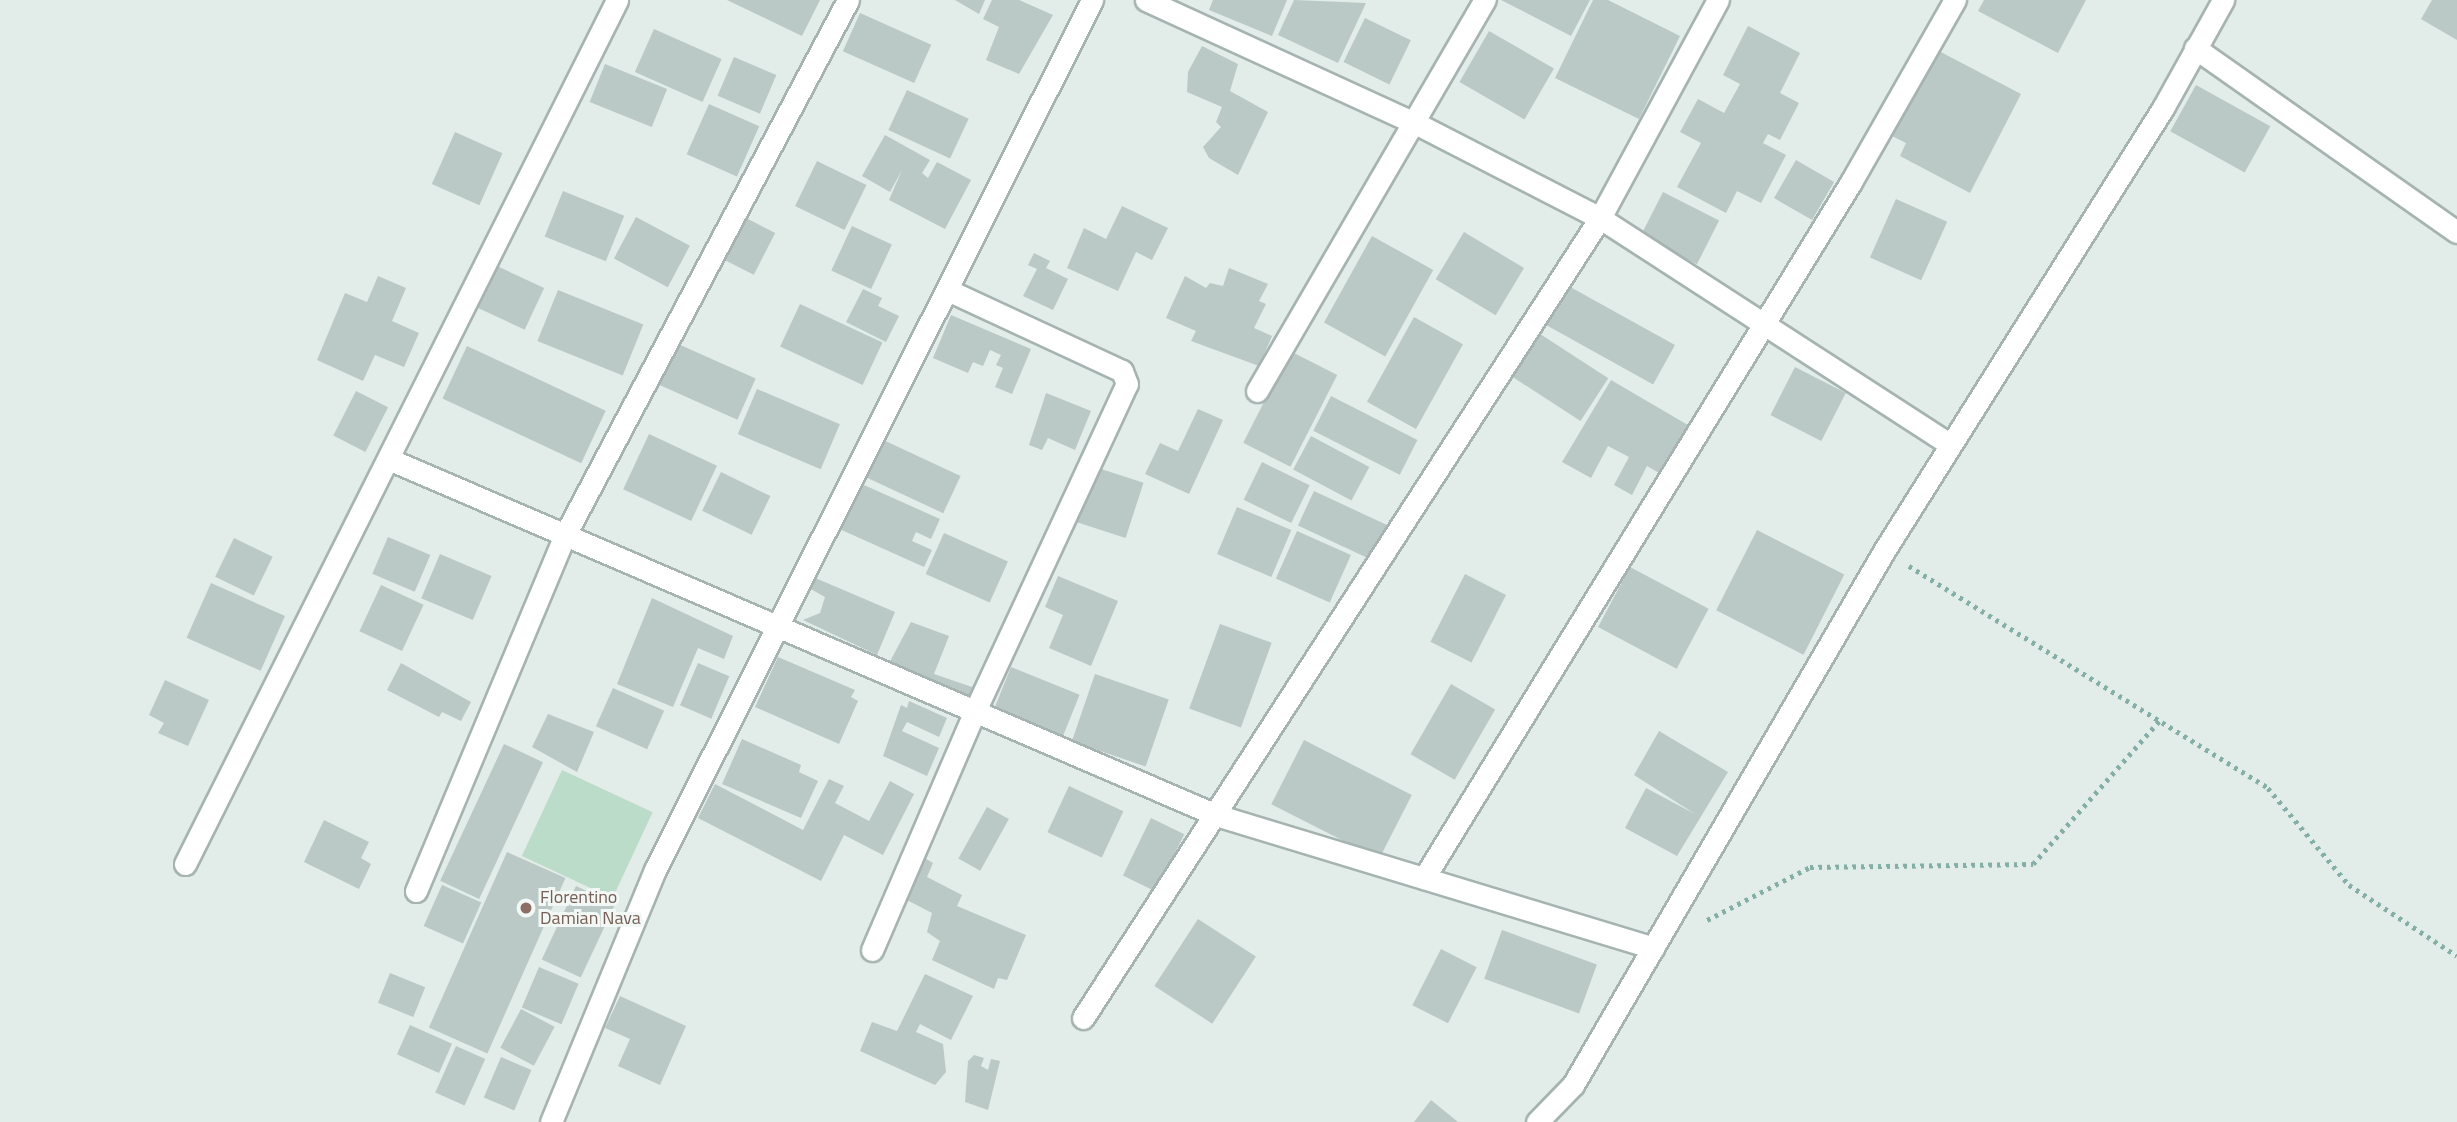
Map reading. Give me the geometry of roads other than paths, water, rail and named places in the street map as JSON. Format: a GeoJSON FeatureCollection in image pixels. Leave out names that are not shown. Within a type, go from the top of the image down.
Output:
{"type":"FeatureCollection","features":[{"type":"Feature","properties":{"kind":"street"},"geometry":{"type":"LineString","coordinates":[[185,864],[391,460],[617,0]]}},
{"type":"Feature","properties":{"kind":"street"},"geometry":{"type":"LineString","coordinates":[[416,891],[566,533],[849,0]]}},
{"type":"Feature","properties":{"kind":"street"},"geometry":{"type":"LineString","coordinates":[[551,1122],[655,870],[774,623],[950,291],[1092,0]]}},
{"type":"Feature","properties":{"kind":"street"},"geometry":{"type":"LineString","coordinates":[[1146,0],[1417,124],[1600,218],[1950,444]]}},
{"type":"Feature","properties":{"kind":"street"},"geometry":{"type":"LineString","coordinates":[[1258,391],[1417,124],[1485,0]]}},
{"type":"Feature","properties":{"kind":"street"},"geometry":{"type":"LineString","coordinates":[[1083,1017],[1600,218],[1718,0]]}},
{"type":"Feature","properties":{"kind":"street"},"geometry":{"type":"LineString","coordinates":[[1424,878],[1765,324],[1955,0]]}},
{"type":"Feature","properties":{"kind":"street"},"geometry":{"type":"LineString","coordinates":[[1537,1122],[1573,1085],[1884,551],[2222,0]]}},
{"type":"Feature","properties":{"kind":"street"},"geometry":{"type":"LineString","coordinates":[[2195,48],[2457,232]]}},
{"type":"Feature","properties":{"kind":"street"},"geometry":{"type":"LineString","coordinates":[[872,950],[974,713],[1128,384],[1122,371],[950,291]]}},
{"type":"Feature","properties":{"kind":"street"},"geometry":{"type":"LineString","coordinates":[[391,460],[566,533],[974,713],[1216,815],[1653,948]]}},
{"type":"Feature","properties":{"kind":"place","name":"Florentino Damian Nava"},"geometry":{"type":"Point","coordinates":[526,908]}}]}
